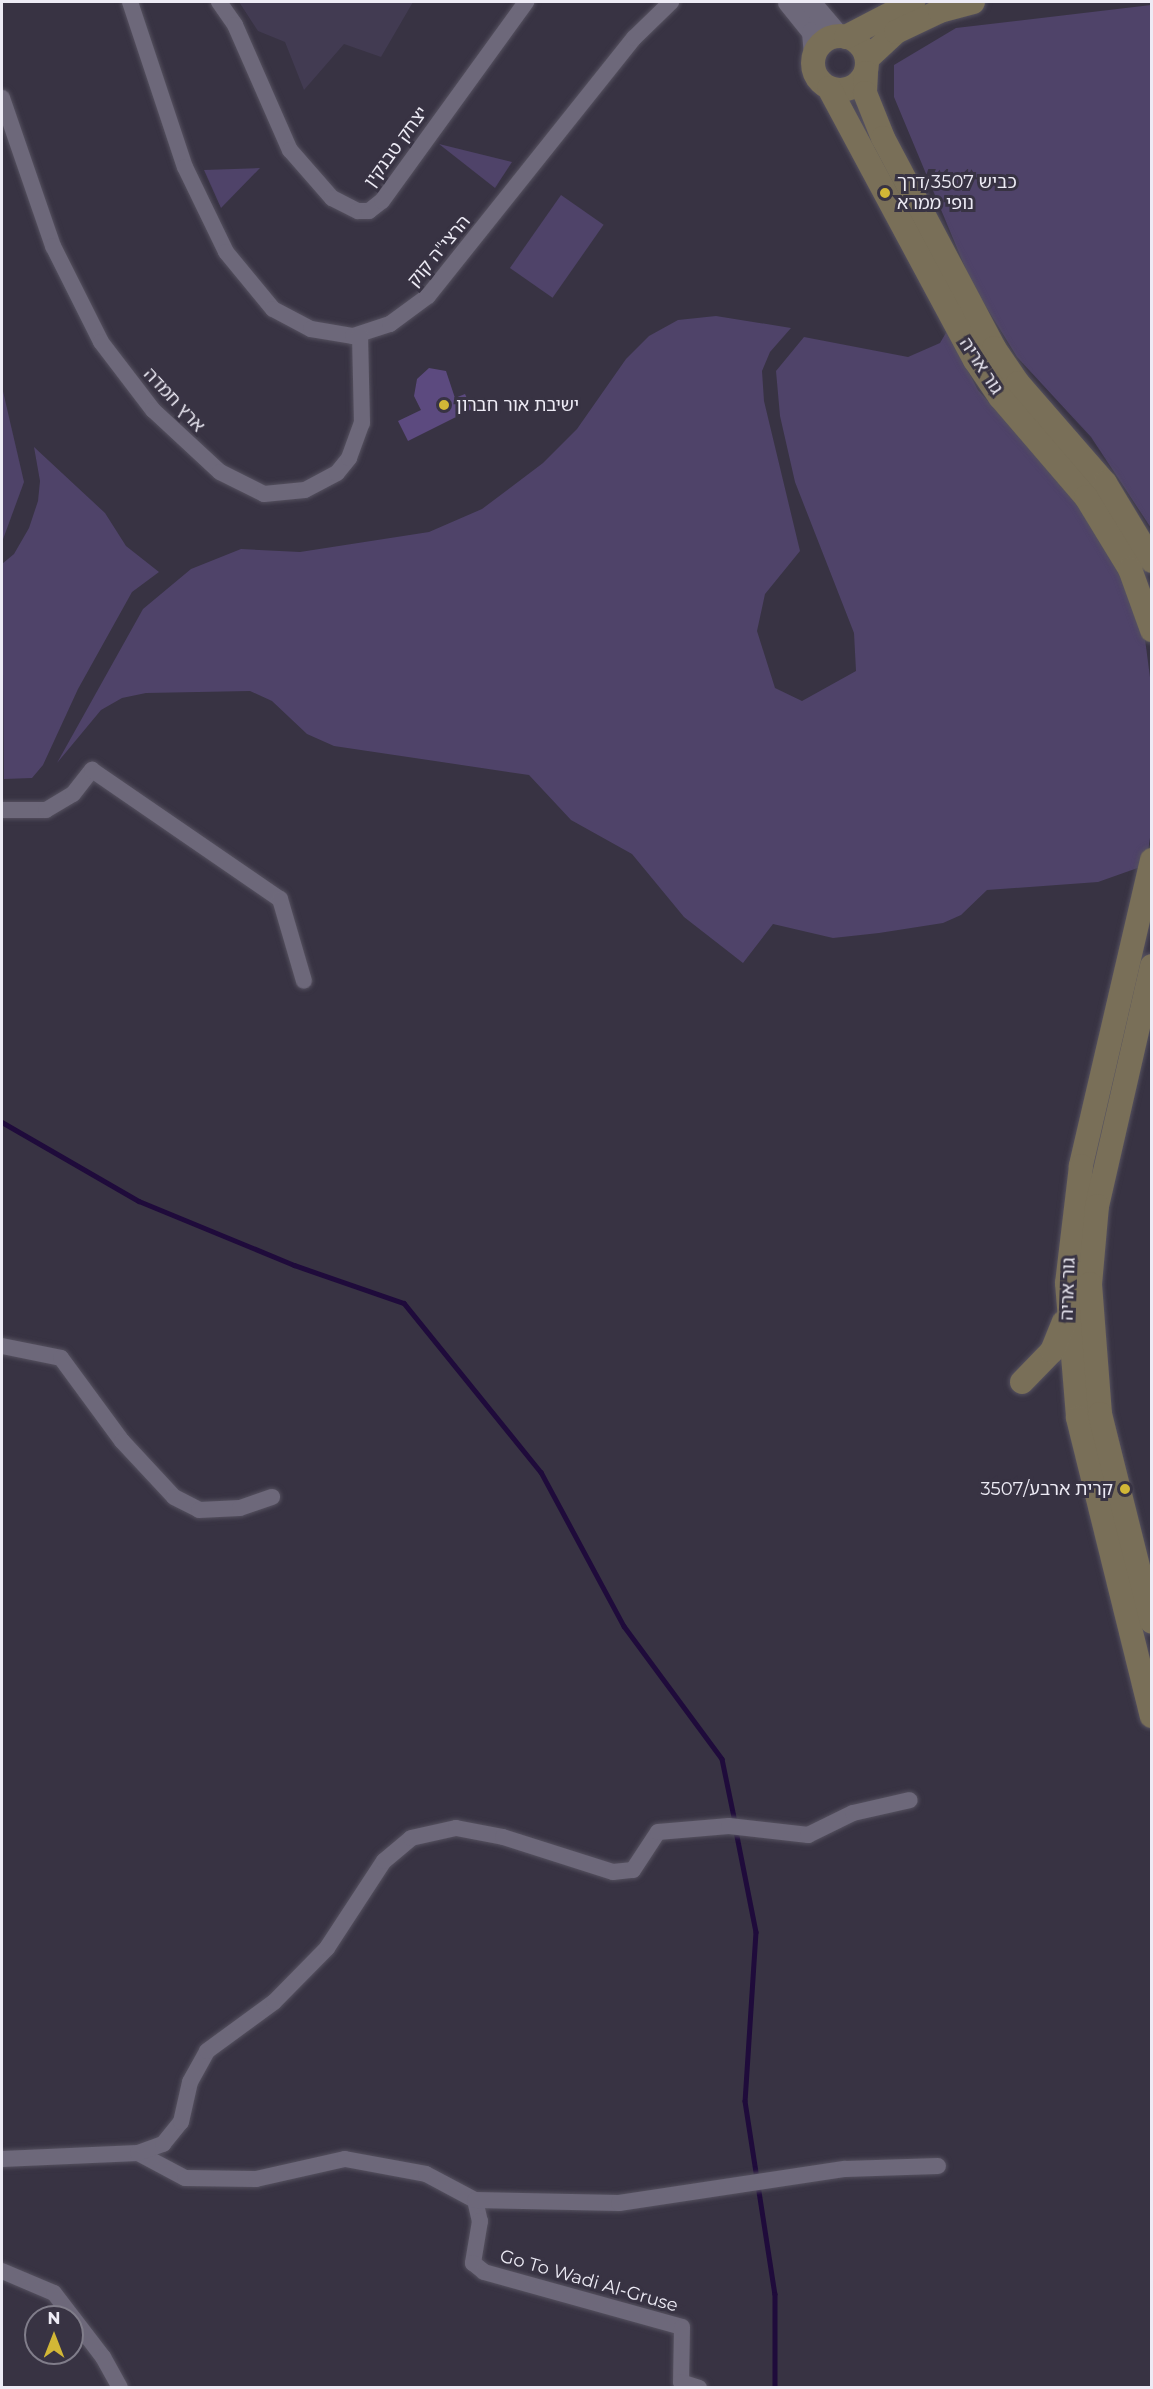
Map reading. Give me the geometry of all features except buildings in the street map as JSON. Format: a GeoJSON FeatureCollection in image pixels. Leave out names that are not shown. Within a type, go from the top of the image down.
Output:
{"type":"FeatureCollection","features":[{"type":"Feature","properties":{"kind":"main road"},"geometry":{"type":"LineString","coordinates":[[913,2],[842,37],[823,42],[814,57],[816,75],[830,88],[847,89],[896,32],[940,11],[973,2]]}},
{"type":"Feature","properties":{"kind":"main road"},"geometry":{"type":"LineString","coordinates":[[842,37],[860,45],[866,66]]}},
{"type":"Feature","properties":{"kind":"main road","name":"גור אריה"},"geometry":{"type":"LineString","coordinates":[[866,66],[865,93],[883,138],[994,348],[1018,383],[1105,483],[1152,561]]}},
{"type":"Feature","properties":{"kind":"main road","name":"גור אריה"},"geometry":{"type":"LineString","coordinates":[[830,88],[975,360],[1000,397],[1086,497],[1130,570],[1152,630]]}},
{"type":"Feature","properties":{"kind":"main road","name":"גור אריה"},"geometry":{"type":"LineString","coordinates":[[1152,860],[1074,1203],[1067,1314],[1078,1418],[1152,1716]]}},
{"type":"Feature","properties":{"kind":"main road","name":"גור אריה"},"geometry":{"type":"LineString","coordinates":[[1152,966],[1097,1206],[1090,1324],[1100,1414],[1152,1622]]}},
{"type":"Feature","properties":{"kind":"main road"},"geometry":{"type":"LineString","coordinates":[[1022,1382],[1052,1351],[1067,1314]]}},
{"type":"Feature","properties":{"kind":"street","name":"הרצי\"ה קוק"},"geometry":{"type":"LineString","coordinates":[[130,2],[185,167],[226,252],[273,309],[291,321],[329,335],[374,333],[413,310],[445,278],[634,38],[671,2]]}},
{"type":"Feature","properties":{"kind":"street","name":"יצחק טבנקין"},"geometry":{"type":"LineString","coordinates":[[219,2],[235,25],[291,150],[332,198],[358,211],[369,211],[382,201],[526,2]]}},
{"type":"Feature","properties":{"kind":"street"},"geometry":{"type":"LineString","coordinates":[[788,2],[812,32],[814,57]]}},
{"type":"Feature","properties":{"kind":"street"},"geometry":{"type":"LineString","coordinates":[[810,2],[842,37]]}},
{"type":"Feature","properties":{"kind":"street","name":"ארץ חמדה"},"geometry":{"type":"LineString","coordinates":[[2,98],[53,246],[100,342],[153,410],[220,472],[264,494],[305,490],[337,473],[349,458],[362,423],[360,335]]}},
{"type":"Feature","properties":{"kind":"street"},"geometry":{"type":"LineString","coordinates":[[2,810],[46,810],[73,794],[92,770],[280,899],[303,981]]}},
{"type":"Feature","properties":{"kind":"street"},"geometry":{"type":"LineString","coordinates":[[2,1346],[61,1358],[122,1441],[174,1497],[199,1510],[240,1508],[272,1497]]}},
{"type":"Feature","properties":{"kind":"street"},"geometry":{"type":"LineString","coordinates":[[2,2159],[138,2152],[163,2144],[181,2122],[190,2082],[207,2051],[274,2002],[327,1948],[384,1861],[411,1838],[456,1828],[502,1836],[613,1872],[633,1870],[658,1832],[729,1826],[808,1835],[853,1813],[910,1800]]}},
{"type":"Feature","properties":{"kind":"street"},"geometry":{"type":"LineString","coordinates":[[138,2152],[185,2178],[256,2179],[345,2159],[426,2174],[475,2200],[619,2203],[845,2169],[938,2166]]}},
{"type":"Feature","properties":{"kind":"street","name":"Go To Wadi Al-Gruse"},"geometry":{"type":"LineString","coordinates":[[475,2200],[480,2221],[472,2263],[484,2272],[682,2327],[681,2382],[699,2388]]}},
{"type":"Feature","properties":{"kind":"street"},"geometry":{"type":"LineString","coordinates":[[2,2271],[54,2293],[103,2356],[120,2388]]}},
{"type":"Feature","properties":{"kind":"shaded area"},"geometry":{"type":"Polygon","coordinates":[[[239,2],[413,2],[381,57],[344,44],[304,90],[285,42],[258,31],[239,2]]]}},
{"type":"Feature","properties":{"kind":"shaded area"},"geometry":{"type":"Polygon","coordinates":[[[1151,5],[1151,528],[1091,437],[1017,357],[972,284],[894,97],[894,65],[956,28],[1151,5]]]}},
{"type":"Feature","properties":{"kind":"shaded area"},"geometry":{"type":"Polygon","coordinates":[[[439,144],[512,162],[495,188],[439,144]]]}},
{"type":"Feature","properties":{"kind":"shaded area"},"geometry":{"type":"Polygon","coordinates":[[[260,168],[221,208],[204,170],[260,168]]]}},
{"type":"Feature","properties":{"kind":"shaded area"},"geometry":{"type":"Polygon","coordinates":[[[561,195],[604,225],[553,298],[510,268],[561,195]]]}},
{"type":"Feature","properties":{"kind":"shaded area"},"geometry":{"type":"Polygon","coordinates":[[[716,316],[791,328],[770,352],[762,371],[764,401],[800,551],[765,594],[757,631],[775,688],[802,701],[856,671],[854,633],[795,482],[780,416],[776,371],[804,337],[908,357],[940,343],[947,331],[978,390],[1079,503],[1127,581],[1145,639],[1151,685],[1152,824],[1146,865],[1098,882],[987,890],[961,915],[943,923],[833,938],[773,924],[743,963],[684,917],[632,854],[571,820],[529,775],[334,746],[307,734],[272,701],[250,691],[146,693],[122,698],[101,710],[57,763],[143,609],[191,569],[241,549],[300,552],[429,532],[482,509],[543,463],[577,429],[626,359],[649,336],[678,320],[716,316]]]}},
{"type":"Feature","properties":{"kind":"shaded area"},"geometry":{"type":"Polygon","coordinates":[[[2,387],[24,482],[2,542],[2,387]]]}},
{"type":"Feature","properties":{"kind":"shaded area"},"geometry":{"type":"Polygon","coordinates":[[[34,447],[105,513],[126,546],[159,572],[132,592],[78,689],[43,765],[32,778],[4,779],[2,564],[14,554],[29,528],[38,501],[40,481],[34,447]]]}},
{"type":"Feature","properties":{"kind":"waterway"},"geometry":{"type":"LineString","coordinates":[[2,1122],[139,1201],[294,1265],[404,1303],[541,1472],[624,1626],[722,1759],[735,1822]]}},
{"type":"Feature","properties":{"kind":"waterway"},"geometry":{"type":"LineString","coordinates":[[736,1831],[756,1932],[745,2101],[775,2294],[775,2388]]}},
{"type":"Feature","properties":{"kind":"place","name":"כביש 3507/דרך נופי ממרא"},"geometry":{"type":"Point","coordinates":[885,193]}},
{"type":"Feature","properties":{"kind":"place","name":"ישיבת אור חברון"},"geometry":{"type":"Point","coordinates":[444,405]}},
{"type":"Feature","properties":{"kind":"place","name":"קרית ארבע/3507"},"geometry":{"type":"Point","coordinates":[1125,1489]}}]}
